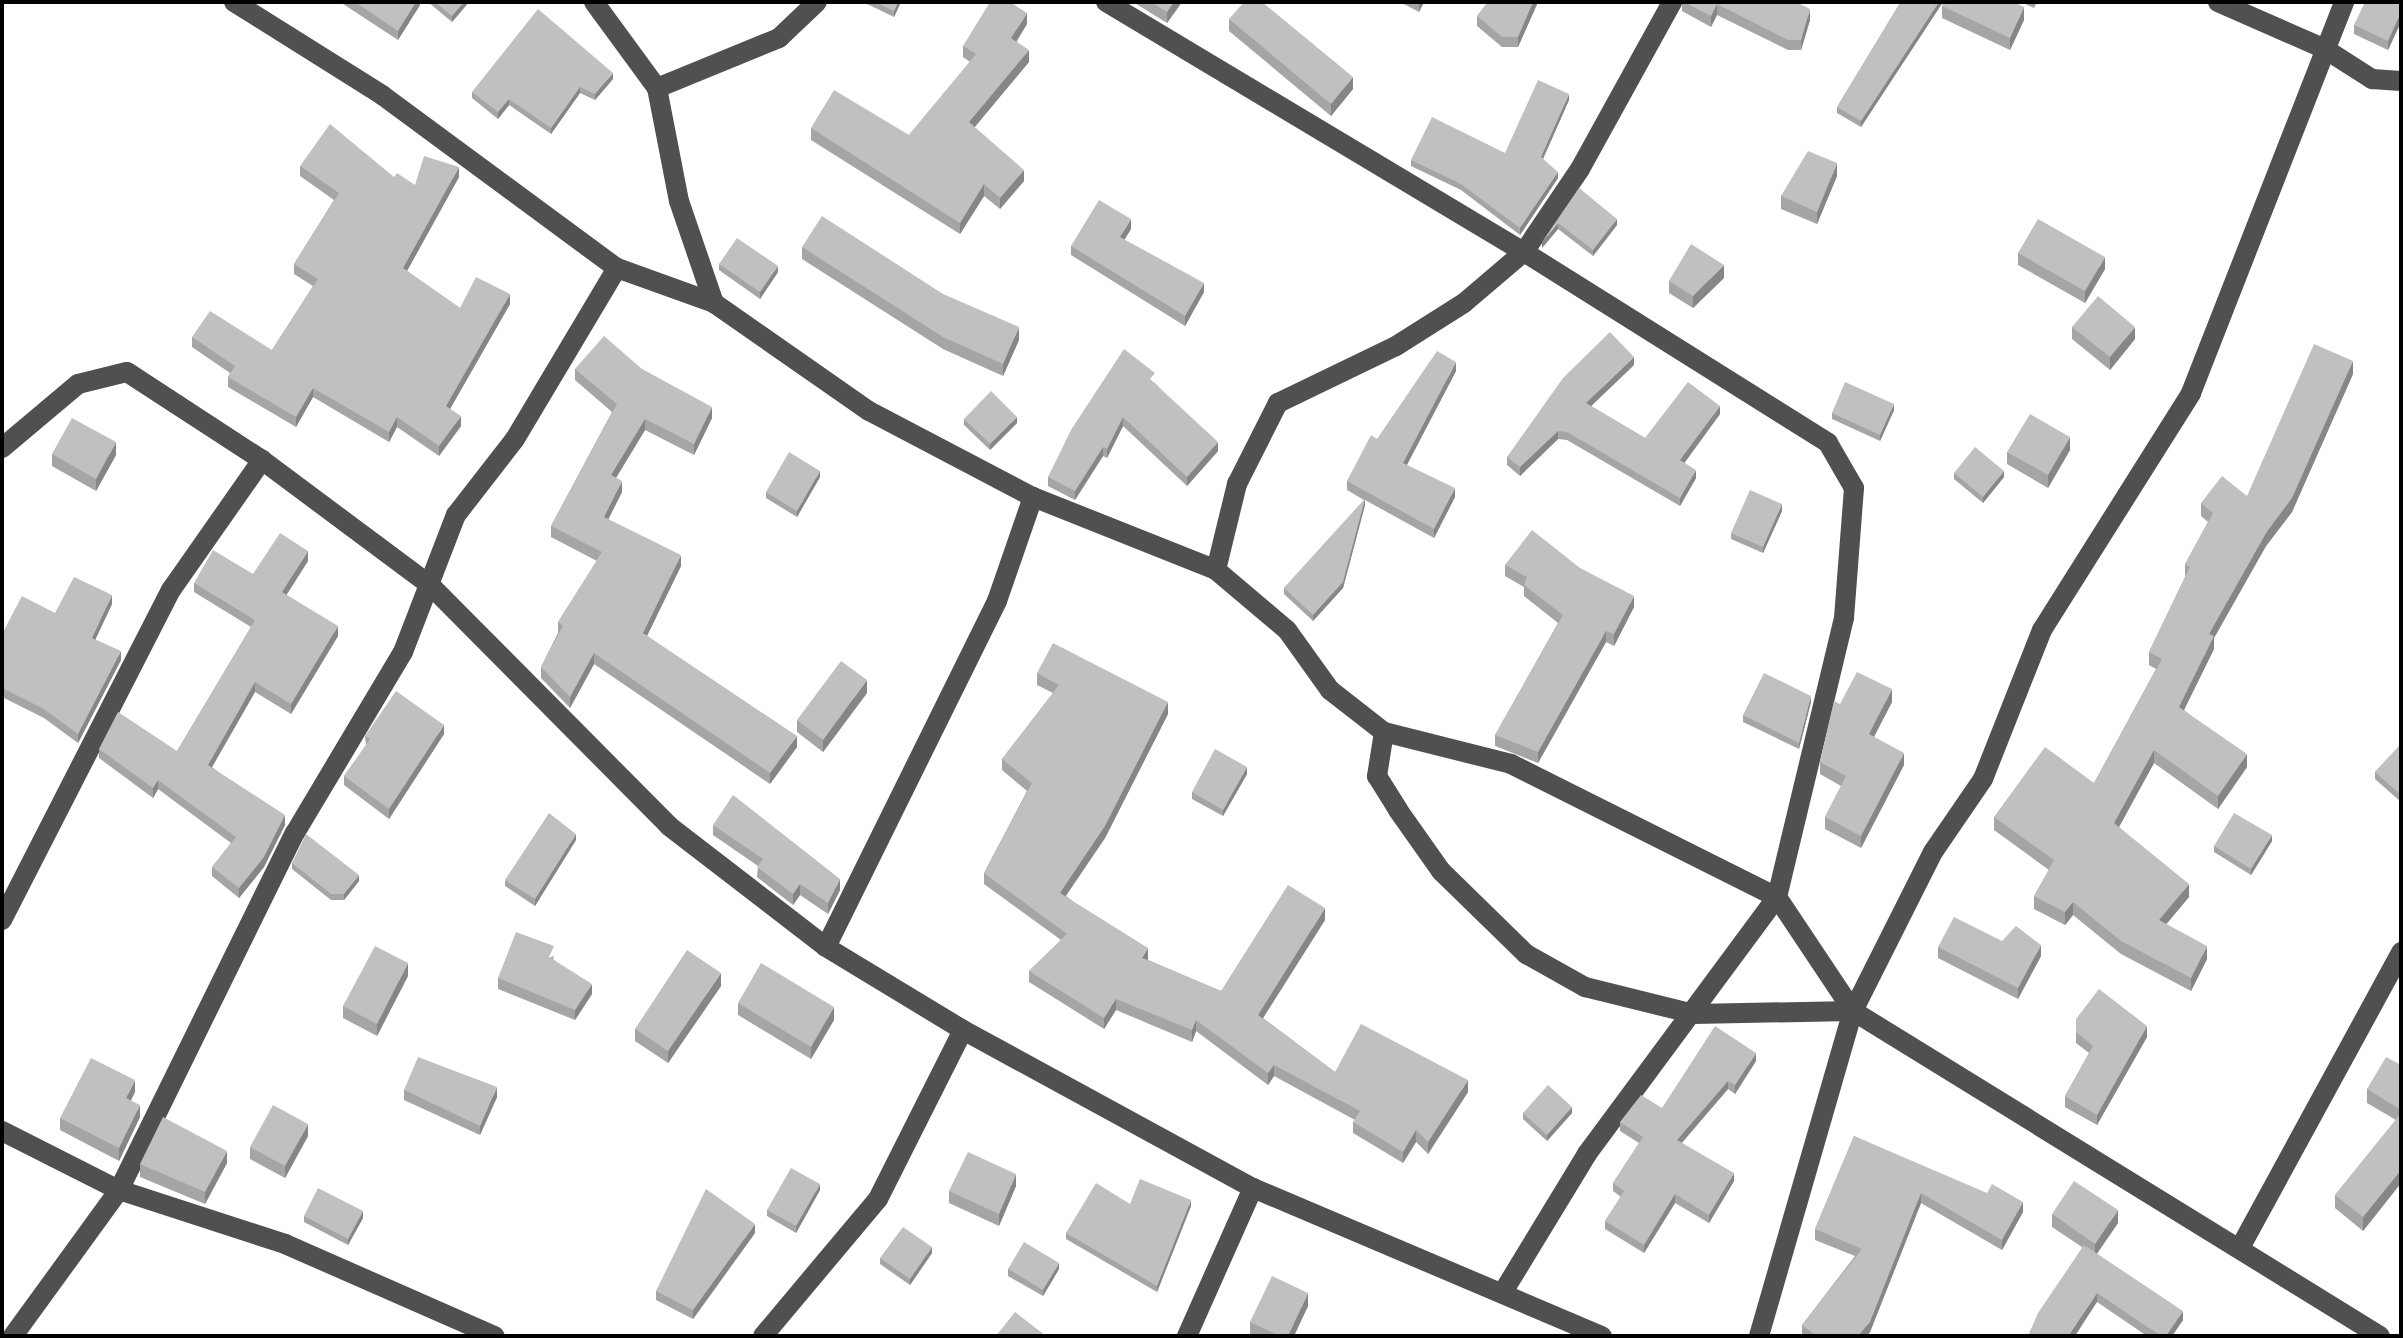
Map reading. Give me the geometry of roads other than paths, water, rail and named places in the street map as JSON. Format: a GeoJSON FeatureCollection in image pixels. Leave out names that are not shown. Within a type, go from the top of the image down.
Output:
{"type":"FeatureCollection","features":[{"type":"Feature","properties":{"kind":"street"},"geometry":{"type":"LineString","coordinates":[[234,2],[382,95],[617,268],[714,303],[869,411],[1033,497],[1216,570],[1287,630],[1330,690],[1384,732],[1523,769],[1777,897],[1853,1011],[2241,1246],[2380,1336]]}},
{"type":"Feature","properties":{"kind":"street"},"geometry":{"type":"LineString","coordinates":[[594,2],[657,88],[679,201],[714,303]]}},
{"type":"Feature","properties":{"kind":"street"},"geometry":{"type":"LineString","coordinates":[[657,88],[779,38],[817,2]]}},
{"type":"Feature","properties":{"kind":"street"},"geometry":{"type":"LineString","coordinates":[[1106,2],[1524,252],[1828,443],[1844,462],[1854,488],[1844,618],[1777,897],[1694,1014],[1587,1154],[1503,1292]]}},
{"type":"Feature","properties":{"kind":"street"},"geometry":{"type":"LineString","coordinates":[[1216,570],[1237,484],[1278,403],[1396,346],[1464,303],[1524,252],[1580,169],[1672,2]]}},
{"type":"Feature","properties":{"kind":"street"},"geometry":{"type":"LineString","coordinates":[[2218,2],[2325,49],[2372,79],[2401,81]]}},
{"type":"Feature","properties":{"kind":"street"},"geometry":{"type":"LineString","coordinates":[[1759,1336],[1853,1011],[1933,852],[1983,779],[2042,630],[2191,393],[2344,2]]}},
{"type":"Feature","properties":{"kind":"street"},"geometry":{"type":"LineString","coordinates":[[13,1336],[119,1190],[295,833],[403,652],[456,515],[515,439],[617,268]]}},
{"type":"Feature","properties":{"kind":"street"},"geometry":{"type":"LineString","coordinates":[[2,448],[78,384],[127,372],[262,460],[431,586],[669,826],[826,947],[963,1030],[1253,1188],[1602,1336]]}},
{"type":"Feature","properties":{"kind":"street"},"geometry":{"type":"LineString","coordinates":[[2,920],[171,590],[262,460]]}},
{"type":"Feature","properties":{"kind":"street"},"geometry":{"type":"LineString","coordinates":[[826,947],[997,601],[1033,497]]}},
{"type":"Feature","properties":{"kind":"street"},"geometry":{"type":"LineString","coordinates":[[1384,732],[1377,776],[1391,799],[1441,871],[1526,954],[1585,987],[1694,1014],[1853,1011]]}},
{"type":"Feature","properties":{"kind":"street"},"geometry":{"type":"LineString","coordinates":[[2241,1246],[2401,952]]}},
{"type":"Feature","properties":{"kind":"street"},"geometry":{"type":"LineString","coordinates":[[763,1336],[878,1199],[963,1030]]}},
{"type":"Feature","properties":{"kind":"street"},"geometry":{"type":"LineString","coordinates":[[2,1131],[119,1190],[285,1244],[495,1336]]}},
{"type":"Feature","properties":{"kind":"street"},"geometry":{"type":"LineString","coordinates":[[1187,1336],[1253,1188]]}}]}
